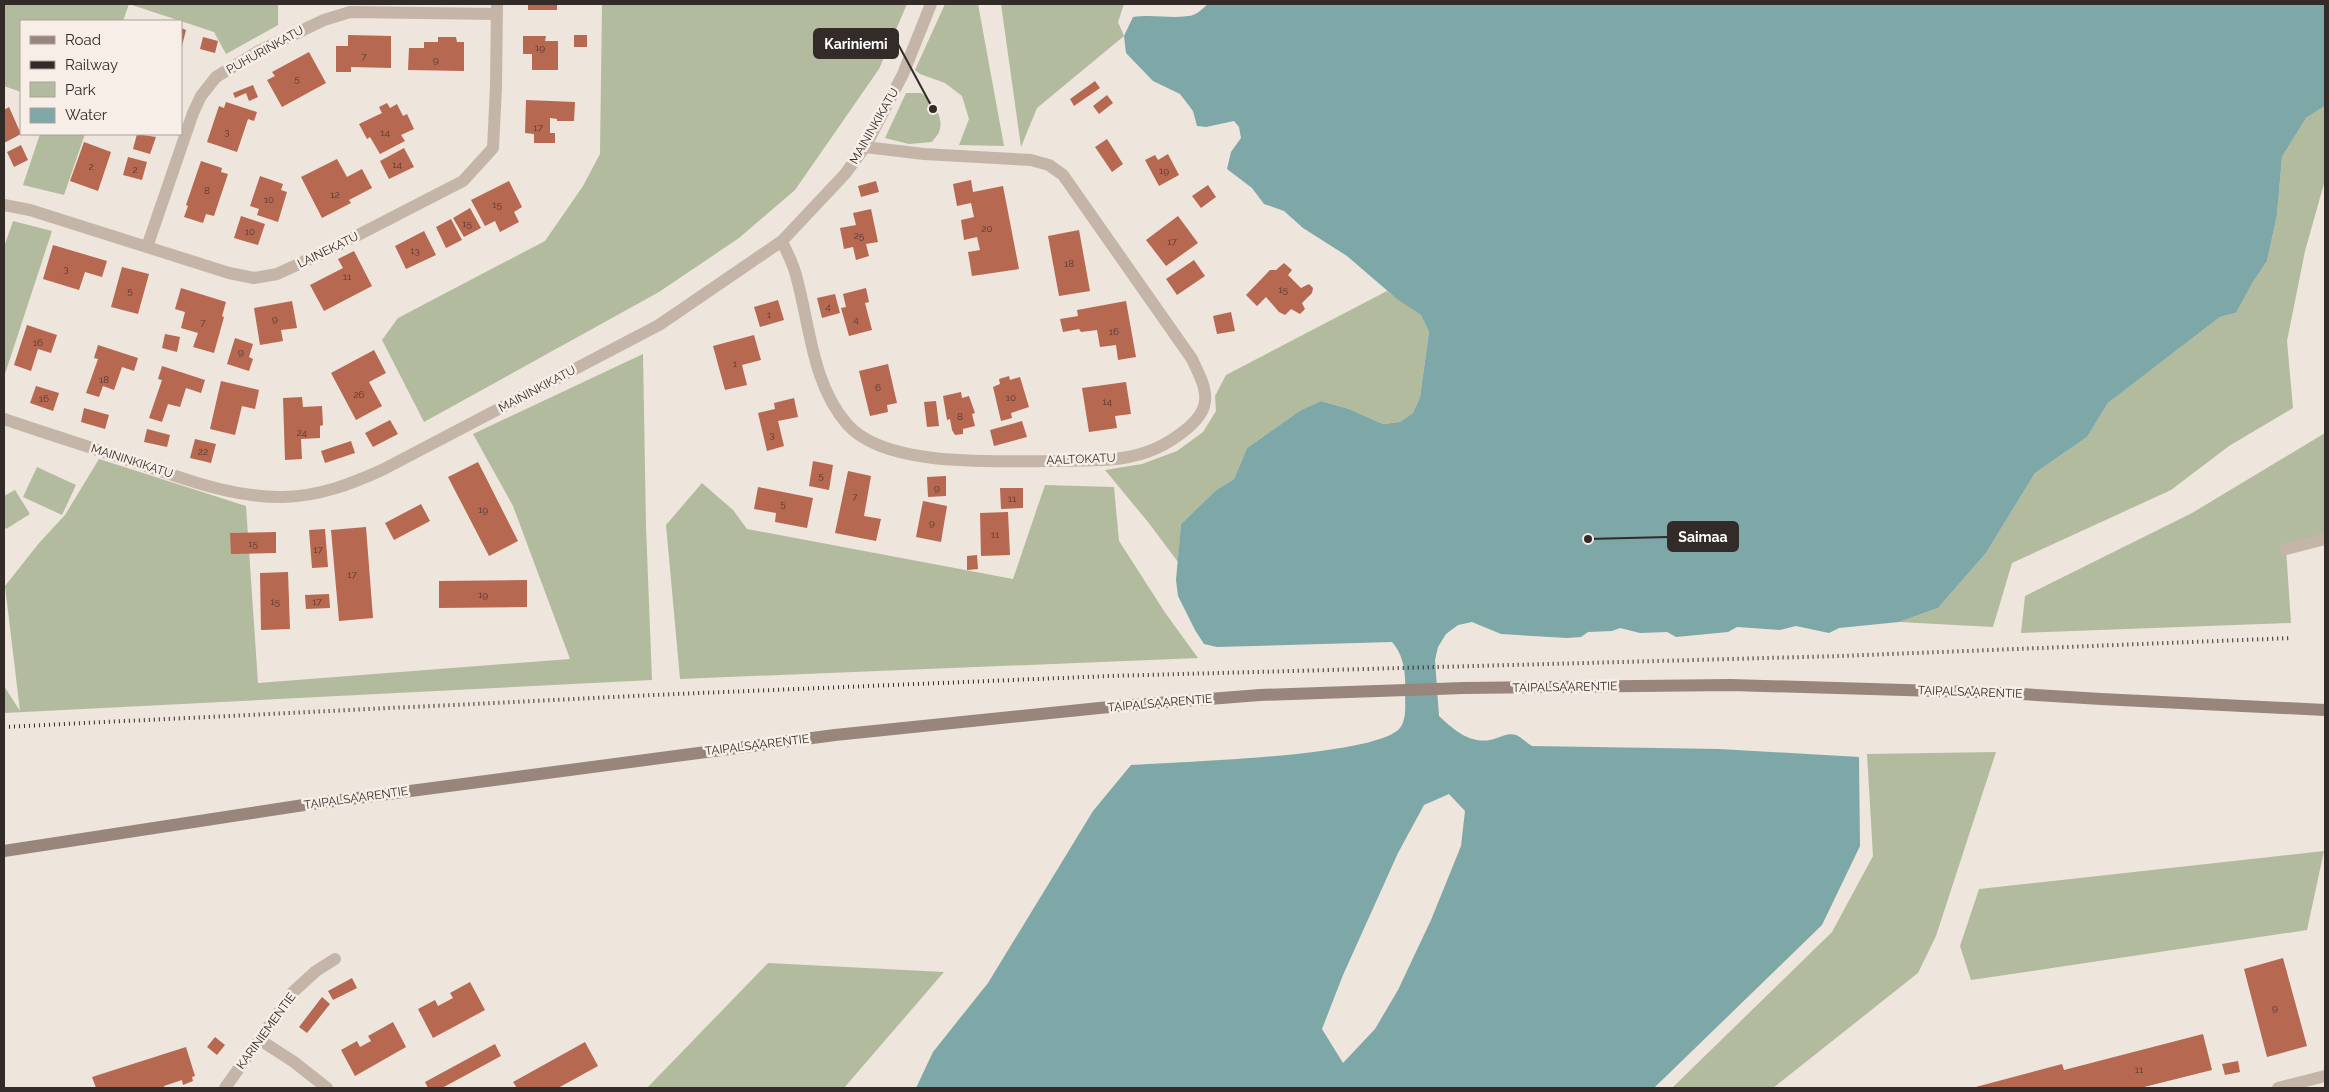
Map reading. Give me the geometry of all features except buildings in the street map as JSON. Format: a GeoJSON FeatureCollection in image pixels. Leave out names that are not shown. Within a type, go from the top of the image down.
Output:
{"type":"FeatureCollection","features":[{"type":"Feature","properties":{"kind":"main road","name":"TAIPALSAARENTIE"},"geometry":{"type":"LineString","coordinates":[[4,851],[304,805],[835,735],[1119,706],[1260,695],[1464,688],[1731,684],[2005,692],[2101,700],[2325,710]]}},
{"type":"Feature","properties":{"kind":"street","name":"MAININKIKATU"},"geometry":{"type":"LineString","coordinates":[[4,419],[217,489],[250,495],[284,497],[344,487],[382,470],[659,325],[782,240],[845,174],[865,147],[903,74],[932,4]]}},
{"type":"Feature","properties":{"kind":"street","name":"LAINEKATU"},"geometry":{"type":"LineString","coordinates":[[4,205],[30,210],[230,274],[254,278],[277,274],[329,250],[464,181],[493,148],[497,9]]}},
{"type":"Feature","properties":{"kind":"street","name":"PUHURINKATU"},"geometry":{"type":"LineString","coordinates":[[147,247],[193,113],[201,96],[216,77],[302,29],[350,12],[497,9]]}},
{"type":"Feature","properties":{"kind":"street","name":"AALTOKATU"},"geometry":{"type":"LineString","coordinates":[[782,240],[795,270],[815,359],[828,395],[847,424],[870,441],[901,451],[960,462],[1114,460],[1148,452],[1189,429],[1204,406],[1203,384],[1192,359],[1063,175],[1048,165],[1031,160],[924,154],[865,147]]}},
{"type":"Feature","properties":{"kind":"street"},"geometry":{"type":"LineString","coordinates":[[2286,549],[2325,539]]}},
{"type":"Feature","properties":{"kind":"street","name":"KARINIEMENTIE"},"geometry":{"type":"LineString","coordinates":[[225,1088],[293,992],[316,971],[334,959]]}},
{"type":"Feature","properties":{"kind":"street"},"geometry":{"type":"LineString","coordinates":[[260,1040],[294,1062],[327,1088]]}},
{"type":"Feature","properties":{"kind":"street"},"geometry":{"type":"LineString","coordinates":[[2278,1088],[2325,1076]]}},
{"type":"Feature","properties":{"kind":"green space"},"geometry":{"type":"Polygon","coordinates":[[[4,4],[129,4],[123,20],[20,20],[20,92],[4,86],[4,4]]]}},
{"type":"Feature","properties":{"kind":"green space"},"geometry":{"type":"Polygon","coordinates":[[[129,4],[278,4],[278,25],[226,54],[214,32],[129,4]]]}},
{"type":"Feature","properties":{"kind":"green space"},"geometry":{"type":"Polygon","coordinates":[[[602,4],[907,4],[879,69],[795,190],[739,238],[659,292],[424,422],[382,340],[398,318],[545,241],[583,186],[600,154],[602,4]]]}},
{"type":"Feature","properties":{"kind":"green space"},"geometry":{"type":"Polygon","coordinates":[[[945,4],[978,4],[1004,146],[959,145],[969,119],[962,96],[945,83],[920,74],[915,70],[945,4]]]}},
{"type":"Feature","properties":{"kind":"green space"},"geometry":{"type":"Polygon","coordinates":[[[1001,4],[1124,4],[1118,22],[1124,36],[1037,108],[1021,147],[1001,4]]]}},
{"type":"Feature","properties":{"kind":"green space"},"geometry":{"type":"Polygon","coordinates":[[[906,93],[921,93],[929,100],[939,115],[940,126],[932,142],[909,144],[885,138],[906,93]]]}},
{"type":"Feature","properties":{"kind":"green space"},"geometry":{"type":"Polygon","coordinates":[[[2325,106],[2325,180],[2305,251],[2287,341],[2293,408],[2229,446],[2171,490],[2012,563],[1993,627],[1899,622],[1938,608],[1986,553],[2035,473],[2087,437],[2108,403],[2220,317],[2236,313],[2267,261],[2277,215],[2282,157],[2306,118],[2325,106]]]}},
{"type":"Feature","properties":{"kind":"green space"},"geometry":{"type":"Polygon","coordinates":[[[40,135],[85,135],[64,195],[23,185],[40,135]]]}},
{"type":"Feature","properties":{"kind":"green space"},"geometry":{"type":"Polygon","coordinates":[[[13,221],[52,231],[4,377],[4,247],[13,221]]]}},
{"type":"Feature","properties":{"kind":"green space"},"geometry":{"type":"Polygon","coordinates":[[[1387,291],[1421,315],[1429,332],[1420,397],[1413,413],[1400,422],[1383,424],[1349,409],[1321,401],[1301,410],[1247,448],[1234,479],[1215,491],[1181,524],[1178,562],[1105,470],[1142,464],[1177,451],[1203,432],[1216,411],[1215,396],[1226,375],[1387,291]]]}},
{"type":"Feature","properties":{"kind":"green space"},"geometry":{"type":"Polygon","coordinates":[[[643,354],[646,527],[652,680],[4,713],[4,686],[20,711],[5,586],[39,543],[65,515],[99,459],[246,506],[258,683],[570,659],[513,506],[473,434],[643,354]]]}},
{"type":"Feature","properties":{"kind":"green space"},"geometry":{"type":"Polygon","coordinates":[[[2325,433],[2325,539],[2286,549],[2291,623],[2021,633],[2025,596],[2192,513],[2325,433]]]}},
{"type":"Feature","properties":{"kind":"green space"},"geometry":{"type":"Polygon","coordinates":[[[37,467],[76,485],[62,515],[23,497],[37,467]]]}},
{"type":"Feature","properties":{"kind":"green space"},"geometry":{"type":"Polygon","coordinates":[[[702,483],[733,510],[747,529],[1013,579],[1045,485],[1114,487],[1119,541],[1166,614],[1198,658],[680,679],[666,525],[702,483]]]}},
{"type":"Feature","properties":{"kind":"green space"},"geometry":{"type":"Polygon","coordinates":[[[15,490],[30,514],[6,529],[4,525],[4,496],[15,490]]]}},
{"type":"Feature","properties":{"kind":"green space"},"geometry":{"type":"Polygon","coordinates":[[[1996,752],[1936,936],[1918,973],[1773,1088],[1672,1088],[1832,932],[1873,856],[1867,754],[1996,752]]]}},
{"type":"Feature","properties":{"kind":"green space"},"geometry":{"type":"Polygon","coordinates":[[[2324,851],[2307,930],[1971,980],[1960,946],[1979,889],[2324,851]]]}},
{"type":"Feature","properties":{"kind":"green space"},"geometry":{"type":"Polygon","coordinates":[[[768,963],[944,972],[844,1088],[647,1088],[768,963]]]}},
{"type":"Feature","properties":{"kind":"water"},"geometry":{"type":"Polygon","coordinates":[[[1208,4],[2325,4],[2325,106],[2306,118],[2282,157],[2277,215],[2267,261],[2236,313],[2220,317],[2108,403],[2087,437],[2035,473],[1986,553],[1938,608],[1899,622],[1839,628],[1829,633],[1796,626],[1780,630],[1737,627],[1728,632],[1676,637],[1667,632],[1640,633],[1620,628],[1612,631],[1588,632],[1581,637],[1567,638],[1501,634],[1472,622],[1458,625],[1446,634],[1438,647],[1435,660],[1439,716],[1458,732],[1472,739],[1488,740],[1511,734],[1518,736],[1532,746],[1719,749],[1859,757],[1860,846],[1822,925],[1654,1088],[916,1088],[933,1052],[988,983],[1093,811],[1131,765],[1230,760],[1316,752],[1354,746],[1383,738],[1400,728],[1404,720],[1405,678],[1402,659],[1392,642],[1217,647],[1204,644],[1178,596],[1176,580],[1181,524],[1215,491],[1234,479],[1247,448],[1301,410],[1321,401],[1349,409],[1383,424],[1400,422],[1413,413],[1420,397],[1429,332],[1421,315],[1397,299],[1347,256],[1303,228],[1284,211],[1264,204],[1252,188],[1227,169],[1231,152],[1241,138],[1239,127],[1234,121],[1206,127],[1197,126],[1193,111],[1180,94],[1153,81],[1126,53],[1124,36],[1133,17],[1191,16],[1208,4]],[[1449,794],[1424,805],[1398,853],[1343,975],[1322,1029],[1343,1063],[1375,1029],[1398,990],[1431,920],[1461,846],[1465,811],[1449,794]]]}},
{"type":"Feature","properties":{"kind":"railway"},"geometry":{"type":"LineString","coordinates":[[4,727],[676,694],[1109,676],[1840,656],[2292,638]]}},
{"type":"Feature","properties":{"kind":"place","name":"Kariniemi"},"geometry":{"type":"Point","coordinates":[933,109]}},
{"type":"Feature","properties":{"kind":"place","name":"Saimaa"},"geometry":{"type":"Point","coordinates":[1588,539]}}]}
